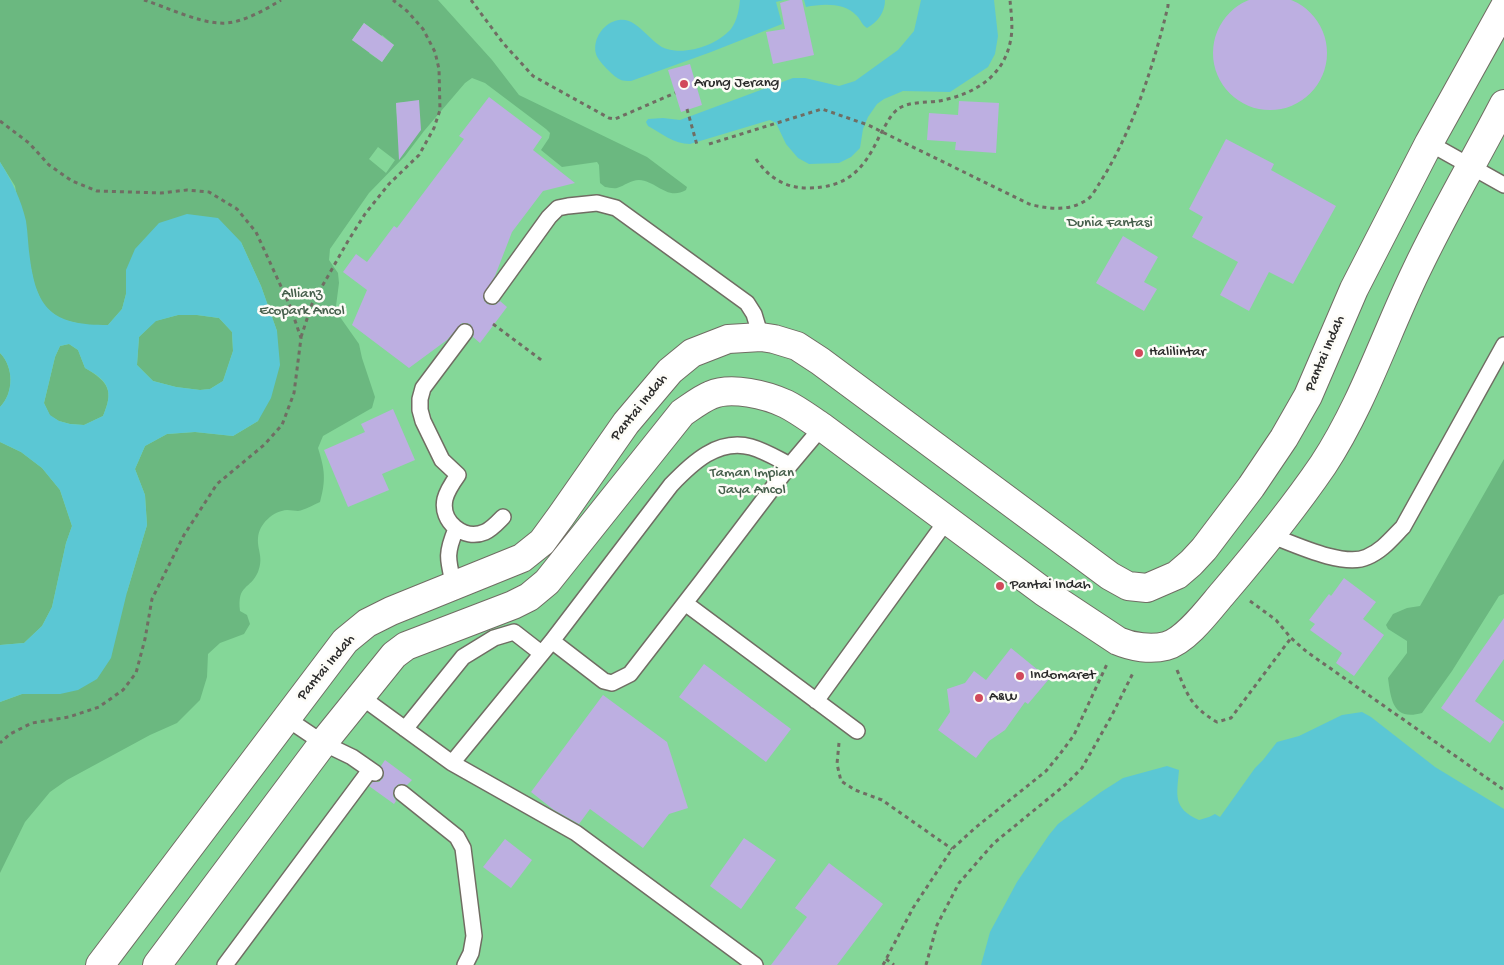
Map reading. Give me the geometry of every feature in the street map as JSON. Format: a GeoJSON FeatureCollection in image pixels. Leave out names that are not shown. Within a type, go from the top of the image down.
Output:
{"type":"FeatureCollection","features":[{"type":"Feature","properties":{"kind":"street","name":"Pantai Indah"},"geometry":{"type":"LineString","coordinates":[[100,965],[345,641],[367,623],[522,558],[542,542],[626,423],[670,371],[692,353],[728,338],[761,337],[797,346],[820,361],[1110,576],[1128,586],[1147,588],[1177,575],[1191,563],[1251,487],[1284,438],[1308,396],[1354,289],[1429,143],[1504,8]]}},
{"type":"Feature","properties":{"kind":"street"},"geometry":{"type":"LineString","coordinates":[[157,965],[323,743],[394,654],[406,646],[513,605],[529,597],[548,582],[682,413],[712,394],[728,392],[764,396],[786,404],[822,427],[1044,592],[1118,641],[1126,644],[1156,647],[1183,636],[1229,586],[1323,464],[1353,413],[1416,270],[1504,104]]}},
{"type":"Feature","properties":{"kind":"lane"},"geometry":{"type":"LineString","coordinates":[[1429,143],[1504,184]]}},
{"type":"Feature","properties":{"kind":"lane"},"geometry":{"type":"LineString","coordinates":[[492,296],[549,217],[558,208],[597,203],[616,208],[747,303],[754,314],[761,337]]}},
{"type":"Feature","properties":{"kind":"lane"},"geometry":{"type":"LineString","coordinates":[[465,332],[423,388],[420,410],[423,421],[442,460],[458,475],[445,500],[445,512],[450,524],[465,534],[475,535],[486,532],[503,516]]}},
{"type":"Feature","properties":{"kind":"lane"},"geometry":{"type":"LineString","coordinates":[[1270,535],[1338,560],[1366,558],[1385,546],[1402,527],[1504,346]]}},
{"type":"Feature","properties":{"kind":"lane"},"geometry":{"type":"LineString","coordinates":[[552,641],[604,681],[612,683],[630,674],[790,465],[822,427]]}},
{"type":"Feature","properties":{"kind":"lane"},"geometry":{"type":"LineString","coordinates":[[452,763],[552,641],[671,485],[687,468],[702,456],[718,448],[735,446],[750,447],[790,465]]}},
{"type":"Feature","properties":{"kind":"lane"},"geometry":{"type":"LineString","coordinates":[[816,701],[948,520]]}},
{"type":"Feature","properties":{"kind":"lane"},"geometry":{"type":"LineString","coordinates":[[454,586],[448,561],[448,547],[456,529]]}},
{"type":"Feature","properties":{"kind":"lane"},"geometry":{"type":"LineString","coordinates":[[685,603],[857,731]]}},
{"type":"Feature","properties":{"kind":"lane"},"geometry":{"type":"LineString","coordinates":[[405,729],[462,657],[494,638],[514,632],[541,653]]}},
{"type":"Feature","properties":{"kind":"lane"},"geometry":{"type":"LineString","coordinates":[[360,696],[452,763],[576,833],[755,965]]}},
{"type":"Feature","properties":{"kind":"lane"},"geometry":{"type":"LineString","coordinates":[[225,965],[373,772],[352,758],[323,743],[286,718]]}},
{"type":"Feature","properties":{"kind":"lane"},"geometry":{"type":"LineString","coordinates":[[402,793],[457,837],[462,848],[474,936],[471,953],[465,965]]}},
{"type":"Feature","properties":{"kind":"path"},"geometry":{"type":"LineString","coordinates":[[144,0],[192,17],[220,24],[250,17],[281,0]]}},
{"type":"Feature","properties":{"kind":"path"},"geometry":{"type":"LineString","coordinates":[[0,743],[10,734],[32,723],[69,717],[99,707],[123,690],[136,673],[145,639],[152,599],[184,535],[217,484],[264,445],[282,424],[294,393],[300,338],[312,304],[348,241],[366,214],[389,184],[419,155],[434,128],[440,110],[439,69],[435,52],[423,29],[407,11],[392,0]]}},
{"type":"Feature","properties":{"kind":"path"},"geometry":{"type":"LineString","coordinates":[[471,0],[503,43],[533,76],[609,118],[615,119],[675,93]]}},
{"type":"Feature","properties":{"kind":"path"},"geometry":{"type":"LineString","coordinates":[[756,159],[773,178],[801,188],[824,188],[843,182],[859,169],[874,149],[890,118],[899,108],[911,104],[935,102],[965,95],[978,88],[997,72],[1005,59],[1012,38],[1010,0]]}},
{"type":"Feature","properties":{"kind":"path"},"geometry":{"type":"LineString","coordinates":[[709,144],[822,109],[868,125],[1029,204],[1049,209],[1067,208],[1089,199],[1113,163],[1155,56],[1168,0]]}},
{"type":"Feature","properties":{"kind":"path"},"geometry":{"type":"LineString","coordinates":[[687,110],[697,145]]}},
{"type":"Feature","properties":{"kind":"path"},"geometry":{"type":"LineString","coordinates":[[0,121],[29,143],[50,165],[72,181],[97,191],[161,193],[187,190],[209,192],[237,209],[256,232],[290,306],[300,338]]}},
{"type":"Feature","properties":{"kind":"path"},"geometry":{"type":"LineString","coordinates":[[493,324],[544,362]]}},
{"type":"Feature","properties":{"kind":"path"},"geometry":{"type":"LineString","coordinates":[[1229,586],[1276,620],[1291,638],[1307,652],[1504,790]]}},
{"type":"Feature","properties":{"kind":"path"},"geometry":{"type":"LineString","coordinates":[[926,965],[936,925],[959,883],[994,843],[1065,785],[1082,768],[1112,716],[1156,647],[1190,700],[1202,713],[1216,722],[1230,718],[1291,638]]}},
{"type":"Feature","properties":{"kind":"path"},"geometry":{"type":"LineString","coordinates":[[883,965],[913,908],[952,849],[1046,771],[1074,735],[1118,641]]}},
{"type":"Feature","properties":{"kind":"path"},"geometry":{"type":"LineString","coordinates":[[842,720],[837,764],[841,781],[855,790],[882,800],[952,849]]}},
{"type":"Feature","properties":{"kind":"path"},"geometry":{"type":"LineString","coordinates":[[886,959],[894,965]]}},
{"type":"Feature","properties":{"kind":"green space","name":"Taman Impian Jaya Ancol"},"geometry":{"type":"Polygon","coordinates":[[[0,0],[1504,0],[1504,965],[0,965],[0,0]]]}},
{"type":"Feature","properties":{"kind":"green space","name":"Allianz Ecopark Ancol"},"geometry":{"type":"Polygon","coordinates":[[[0,0],[438,0],[492,60],[519,95],[647,157],[687,187],[686,190],[679,193],[673,193],[639,180],[617,188],[605,187],[600,183],[599,165],[597,162],[562,167],[541,150],[549,138],[550,133],[546,129],[485,83],[472,78],[465,83],[405,156],[369,193],[330,249],[329,260],[338,273],[339,283],[336,306],[340,317],[359,344],[375,397],[372,408],[323,436],[318,448],[324,475],[320,502],[306,509],[298,511],[287,510],[277,513],[268,519],[261,528],[258,538],[260,567],[255,578],[240,596],[240,611],[247,615],[250,624],[244,634],[220,643],[208,654],[207,677],[200,700],[177,723],[150,735],[67,780],[50,792],[25,822],[0,873],[0,702],[22,694],[60,694],[127,592],[147,525],[145,495],[135,469],[145,446],[167,434],[195,432],[233,436],[258,421],[277,331],[261,286],[241,242],[126,270],[126,294],[122,309],[108,325],[85,325],[60,319],[43,305],[34,284],[15,186],[0,162],[0,0]],[[364,23],[352,40],[364,48],[376,32],[364,23]],[[382,35],[369,53],[382,62],[394,45],[382,35]],[[419,101],[396,103],[397,117],[419,101]],[[378,147],[369,159],[386,173],[395,160],[378,147]]]}},
{"type":"Feature","properties":{"kind":"green space"},"geometry":{"type":"Polygon","coordinates":[[[178,315],[219,318],[232,332],[233,351],[223,381],[210,389],[200,390],[176,387],[153,381],[137,365],[139,337],[155,321],[178,315]]]}},
{"type":"Feature","properties":{"kind":"green space"},"geometry":{"type":"Polygon","coordinates":[[[69,344],[78,350],[85,368],[99,378],[107,388],[108,400],[103,416],[84,425],[59,421],[50,416],[44,403],[55,357],[60,346],[69,344]]]}},
{"type":"Feature","properties":{"kind":"green space"},"geometry":{"type":"Polygon","coordinates":[[[0,353],[8,365],[10,387],[5,401],[0,407],[0,353]]]}},
{"type":"Feature","properties":{"kind":"green space"},"geometry":{"type":"Polygon","coordinates":[[[0,442],[21,452],[42,468],[60,490],[72,526],[66,543],[52,607],[42,626],[24,643],[0,645],[0,442]]]}},
{"type":"Feature","properties":{"kind":"green space"},"geometry":{"type":"Polygon","coordinates":[[[1504,459],[1504,594],[1499,596],[1452,671],[1422,713],[1405,714],[1395,707],[1392,701],[1388,678],[1407,653],[1407,641],[1388,629],[1386,625],[1393,614],[1407,608],[1420,606],[1504,459]]]}},
{"type":"Feature","properties":{"kind":"water"},"geometry":{"type":"Polygon","coordinates":[[[740,0],[784,0],[776,2],[782,24],[631,81],[616,77],[597,57],[595,48],[600,32],[609,24],[619,20],[626,20],[632,23],[655,42],[667,49],[675,51],[692,50],[710,44],[731,29],[735,22],[740,0]]]}},
{"type":"Feature","properties":{"kind":"water"},"geometry":{"type":"Polygon","coordinates":[[[804,0],[885,0],[884,9],[880,16],[867,28],[852,11],[846,8],[833,5],[806,7],[804,0]]]}},
{"type":"Feature","properties":{"kind":"water"},"geometry":{"type":"Polygon","coordinates":[[[921,0],[994,0],[998,36],[995,54],[988,67],[950,92],[903,91],[884,99],[877,104],[868,117],[863,129],[860,148],[851,157],[839,163],[809,164],[798,158],[786,144],[776,123],[770,120],[690,144],[684,144],[668,138],[648,126],[646,122],[648,119],[663,118],[680,120],[793,78],[805,78],[839,86],[855,81],[898,50],[914,31],[921,0]]]}},
{"type":"Feature","properties":{"kind":"water"},"geometry":{"type":"Polygon","coordinates":[[[0,162],[22,205],[27,226],[33,277],[44,304],[52,312],[62,318],[75,322],[108,325],[122,309],[126,294],[126,270],[135,249],[159,223],[187,214],[218,218],[241,242],[261,286],[277,331],[280,365],[271,398],[258,421],[233,436],[195,432],[167,434],[145,446],[135,469],[145,495],[147,525],[127,592],[111,658],[97,679],[78,690],[60,694],[22,694],[0,702],[0,645],[24,643],[42,626],[52,607],[66,543],[72,526],[60,490],[42,468],[21,452],[0,442],[0,407],[8,395],[10,373],[5,359],[0,353],[0,162]],[[178,315],[156,321],[139,337],[137,365],[153,381],[176,387],[200,390],[210,389],[223,381],[233,351],[232,332],[219,318],[178,315]],[[69,344],[60,346],[55,357],[44,403],[50,415],[59,421],[84,425],[103,416],[108,393],[104,382],[85,368],[78,350],[69,344]]]}},
{"type":"Feature","properties":{"kind":"water"},"geometry":{"type":"Polygon","coordinates":[[[1362,712],[1435,767],[1504,809],[1504,965],[981,965],[990,932],[1017,882],[1049,835],[1058,824],[1101,792],[1123,778],[1167,766],[1179,770],[1177,794],[1184,811],[1199,820],[1215,814],[1220,817],[1255,768],[1277,742],[1299,736],[1342,715],[1362,712]]]}},
{"type":"Feature","properties":{"kind":"building"},"geometry":{"type":"Polygon","coordinates":[[[1270,-4],[1292,1],[1310,13],[1322,31],[1327,53],[1322,75],[1310,93],[1292,105],[1270,110],[1248,105],[1230,93],[1218,75],[1213,53],[1218,31],[1230,13],[1248,1],[1270,-4]]]}},
{"type":"Feature","properties":{"kind":"building"},"geometry":{"type":"Polygon","coordinates":[[[790,0],[802,0],[814,55],[773,64],[766,32],[785,29],[780,3],[790,0]]]}},
{"type":"Feature","properties":{"kind":"building"},"geometry":{"type":"Polygon","coordinates":[[[364,23],[394,45],[382,62],[352,40],[364,23]]]}},
{"type":"Feature","properties":{"kind":"building","name":"Arung Jerang"},"geometry":{"type":"Polygon","coordinates":[[[690,64],[702,105],[681,112],[668,70],[690,64]]]}},
{"type":"Feature","properties":{"kind":"building"},"geometry":{"type":"Polygon","coordinates":[[[489,97],[542,137],[533,150],[575,183],[543,191],[512,232],[495,276],[483,296],[487,304],[495,305],[500,301],[507,307],[480,343],[473,337],[474,333],[471,325],[462,323],[447,340],[409,368],[352,325],[367,290],[343,272],[356,254],[367,262],[394,226],[397,228],[464,139],[459,136],[489,97]]]}},
{"type":"Feature","properties":{"kind":"building"},"geometry":{"type":"Polygon","coordinates":[[[419,100],[421,130],[399,160],[396,103],[419,100]]]}},
{"type":"Feature","properties":{"kind":"building"},"geometry":{"type":"Polygon","coordinates":[[[959,101],[999,103],[996,153],[955,150],[956,142],[927,140],[929,113],[958,115],[959,101]]]}},
{"type":"Feature","properties":{"kind":"building"},"geometry":{"type":"Polygon","coordinates":[[[1226,139],[1274,164],[1271,170],[1336,206],[1293,284],[1269,272],[1249,311],[1220,295],[1238,262],[1192,237],[1203,217],[1189,209],[1226,139]]]}},
{"type":"Feature","properties":{"kind":"building"},"geometry":{"type":"Polygon","coordinates":[[[1123,236],[1158,257],[1144,282],[1157,289],[1144,311],[1096,283],[1123,236]]]}},
{"type":"Feature","properties":{"kind":"building"},"geometry":{"type":"Polygon","coordinates":[[[393,409],[415,460],[382,474],[389,490],[348,507],[324,450],[365,432],[361,424],[393,409]]]}},
{"type":"Feature","properties":{"kind":"building"},"geometry":{"type":"Polygon","coordinates":[[[1344,578],[1376,602],[1363,619],[1384,635],[1354,676],[1336,663],[1342,653],[1310,630],[1315,624],[1309,620],[1329,594],[1331,596],[1344,578]]]}},
{"type":"Feature","properties":{"kind":"building"},"geometry":{"type":"Polygon","coordinates":[[[1504,618],[1504,659],[1475,701],[1504,722],[1490,743],[1441,708],[1504,618]]]}},
{"type":"Feature","properties":{"kind":"building"},"geometry":{"type":"Polygon","coordinates":[[[1011,648],[1049,679],[1028,704],[1025,702],[1005,730],[989,741],[976,758],[938,730],[950,712],[947,689],[965,683],[974,671],[986,680],[1011,648]]]}},
{"type":"Feature","properties":{"kind":"building"},"geometry":{"type":"Polygon","coordinates":[[[704,664],[791,729],[766,762],[679,697],[704,664]]]}},
{"type":"Feature","properties":{"kind":"building"},"geometry":{"type":"Polygon","coordinates":[[[603,695],[667,742],[688,808],[669,814],[643,848],[590,809],[579,824],[554,810],[531,792],[603,695]]]}},
{"type":"Feature","properties":{"kind":"building"},"geometry":{"type":"Polygon","coordinates":[[[385,760],[412,780],[407,785],[399,784],[394,788],[393,796],[396,801],[394,804],[369,786],[383,778],[384,773],[381,766],[385,760]]]}},
{"type":"Feature","properties":{"kind":"building"},"geometry":{"type":"Polygon","coordinates":[[[744,838],[776,860],[741,909],[710,886],[744,838]]]}},
{"type":"Feature","properties":{"kind":"building"},"geometry":{"type":"Polygon","coordinates":[[[505,839],[532,860],[511,888],[483,867],[505,839]]]}},
{"type":"Feature","properties":{"kind":"building"},"geometry":{"type":"Polygon","coordinates":[[[829,863],[883,904],[837,965],[771,965],[807,917],[795,908],[829,863]]]}},
{"type":"Feature","properties":{"kind":"place","name":"Arung Jerang"},"geometry":{"type":"Point","coordinates":[684,84]}},
{"type":"Feature","properties":{"kind":"place","name":"Halilintar"},"geometry":{"type":"Point","coordinates":[1139,353]}},
{"type":"Feature","properties":{"kind":"place","name":"Pantai Indah"},"geometry":{"type":"Point","coordinates":[1000,586]}},
{"type":"Feature","properties":{"kind":"place","name":"Indomaret"},"geometry":{"type":"Point","coordinates":[1020,676]}},
{"type":"Feature","properties":{"kind":"place","name":"A&W"},"geometry":{"type":"Point","coordinates":[979,698]}},
{"type":"Feature","properties":{"kind":"park label","name":"Dunia Fantasi"},"geometry":{"type":"Point","coordinates":[1110,224]}}]}
